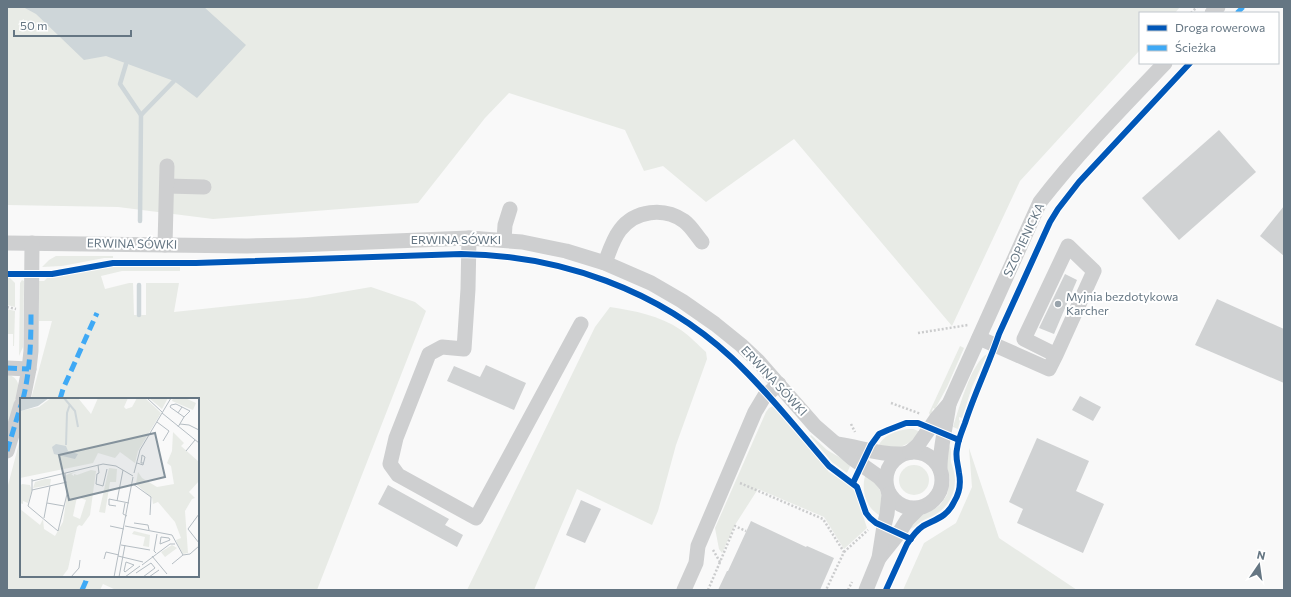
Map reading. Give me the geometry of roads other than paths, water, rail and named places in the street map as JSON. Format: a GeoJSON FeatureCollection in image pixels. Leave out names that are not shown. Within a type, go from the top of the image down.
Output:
{"type":"FeatureCollection","features":[{"type":"Feature","properties":{"kind":"street","name":"SZOPIENICKA"},"geometry":{"type":"LineString","coordinates":[[940,468],[941,447],[949,404],[1040,202],[1058,178],[1164,64]]}},
{"type":"Feature","properties":{"kind":"street"},"geometry":{"type":"LineString","coordinates":[[165,245],[167,166]]}},
{"type":"Feature","properties":{"kind":"street"},"geometry":{"type":"LineString","coordinates":[[167,186],[204,187]]}},
{"type":"Feature","properties":{"kind":"street"},"geometry":{"type":"LineString","coordinates":[[504,240],[505,225],[510,209]]}},
{"type":"Feature","properties":{"kind":"street"},"geometry":{"type":"LineString","coordinates":[[605,264],[620,230],[630,220],[643,214],[658,212],[671,214],[689,225],[702,242]]}},
{"type":"Feature","properties":{"kind":"street"},"geometry":{"type":"LineString","coordinates":[[469,238],[468,289],[464,349],[442,347],[429,354],[396,438],[390,464],[398,475],[476,518],[581,324]]}},
{"type":"Feature","properties":{"kind":"street","name":"ERWINA SÓWKI"},"geometry":{"type":"LineString","coordinates":[[7,243],[296,245],[469,238],[504,240],[566,251],[605,264],[651,283],[698,312],[741,345],[758,361],[815,426],[852,458],[879,477],[887,490]]}},
{"type":"Feature","properties":{"kind":"street"},"geometry":{"type":"LineString","coordinates":[[23,398],[29,369],[31,342],[32,243]]}},
{"type":"Feature","properties":{"kind":"street"},"geometry":{"type":"LineString","coordinates":[[979,338],[1049,369],[1056,355],[1094,271],[1068,246],[1024,339],[1056,355]]}},
{"type":"Feature","properties":{"kind":"street"},"geometry":{"type":"LineString","coordinates":[[7,368],[29,369]]}},
{"type":"Feature","properties":{"kind":"street"},"geometry":{"type":"LineString","coordinates":[[684,590],[696,563],[698,546],[755,412],[764,397],[779,384]]}},
{"type":"Feature","properties":{"kind":"street","name":"SZOPIENICKA"},"geometry":{"type":"LineString","coordinates":[[906,453],[918,445],[936,419],[949,404]]}},
{"type":"Feature","properties":{"kind":"street"},"geometry":{"type":"LineString","coordinates":[[7,451],[20,408]]}},
{"type":"Feature","properties":{"kind":"street"},"geometry":{"type":"LineString","coordinates":[[837,444],[853,446],[889,455],[919,452],[928,455],[940,468],[942,485],[939,493],[934,500],[919,508],[912,514],[879,558]]}},
{"type":"Feature","properties":{"kind":"street"},"geometry":{"type":"LineString","coordinates":[[871,588],[879,558],[887,514],[887,490],[885,476],[888,468],[894,460],[906,453]]}},
{"type":"Feature","properties":{"kind":"street"},"geometry":{"type":"LineString","coordinates":[[887,490],[894,501],[902,506],[919,508]]}},
{"type":"Feature","properties":{"kind":"waterway"},"geometry":{"type":"LineString","coordinates":[[126,64],[120,84],[141,115],[140,221]]}},
{"type":"Feature","properties":{"kind":"waterway"},"geometry":{"type":"LineString","coordinates":[[141,115],[174,81]]}},
{"type":"Feature","properties":{"kind":"waterway"},"geometry":{"type":"LineString","coordinates":[[139,285],[139,315]]}},
{"type":"Feature","properties":{"kind":"place","name":"Myjnia bezdotykowa Karcher"},"geometry":{"type":"Point","coordinates":[1058,304]}}]}
